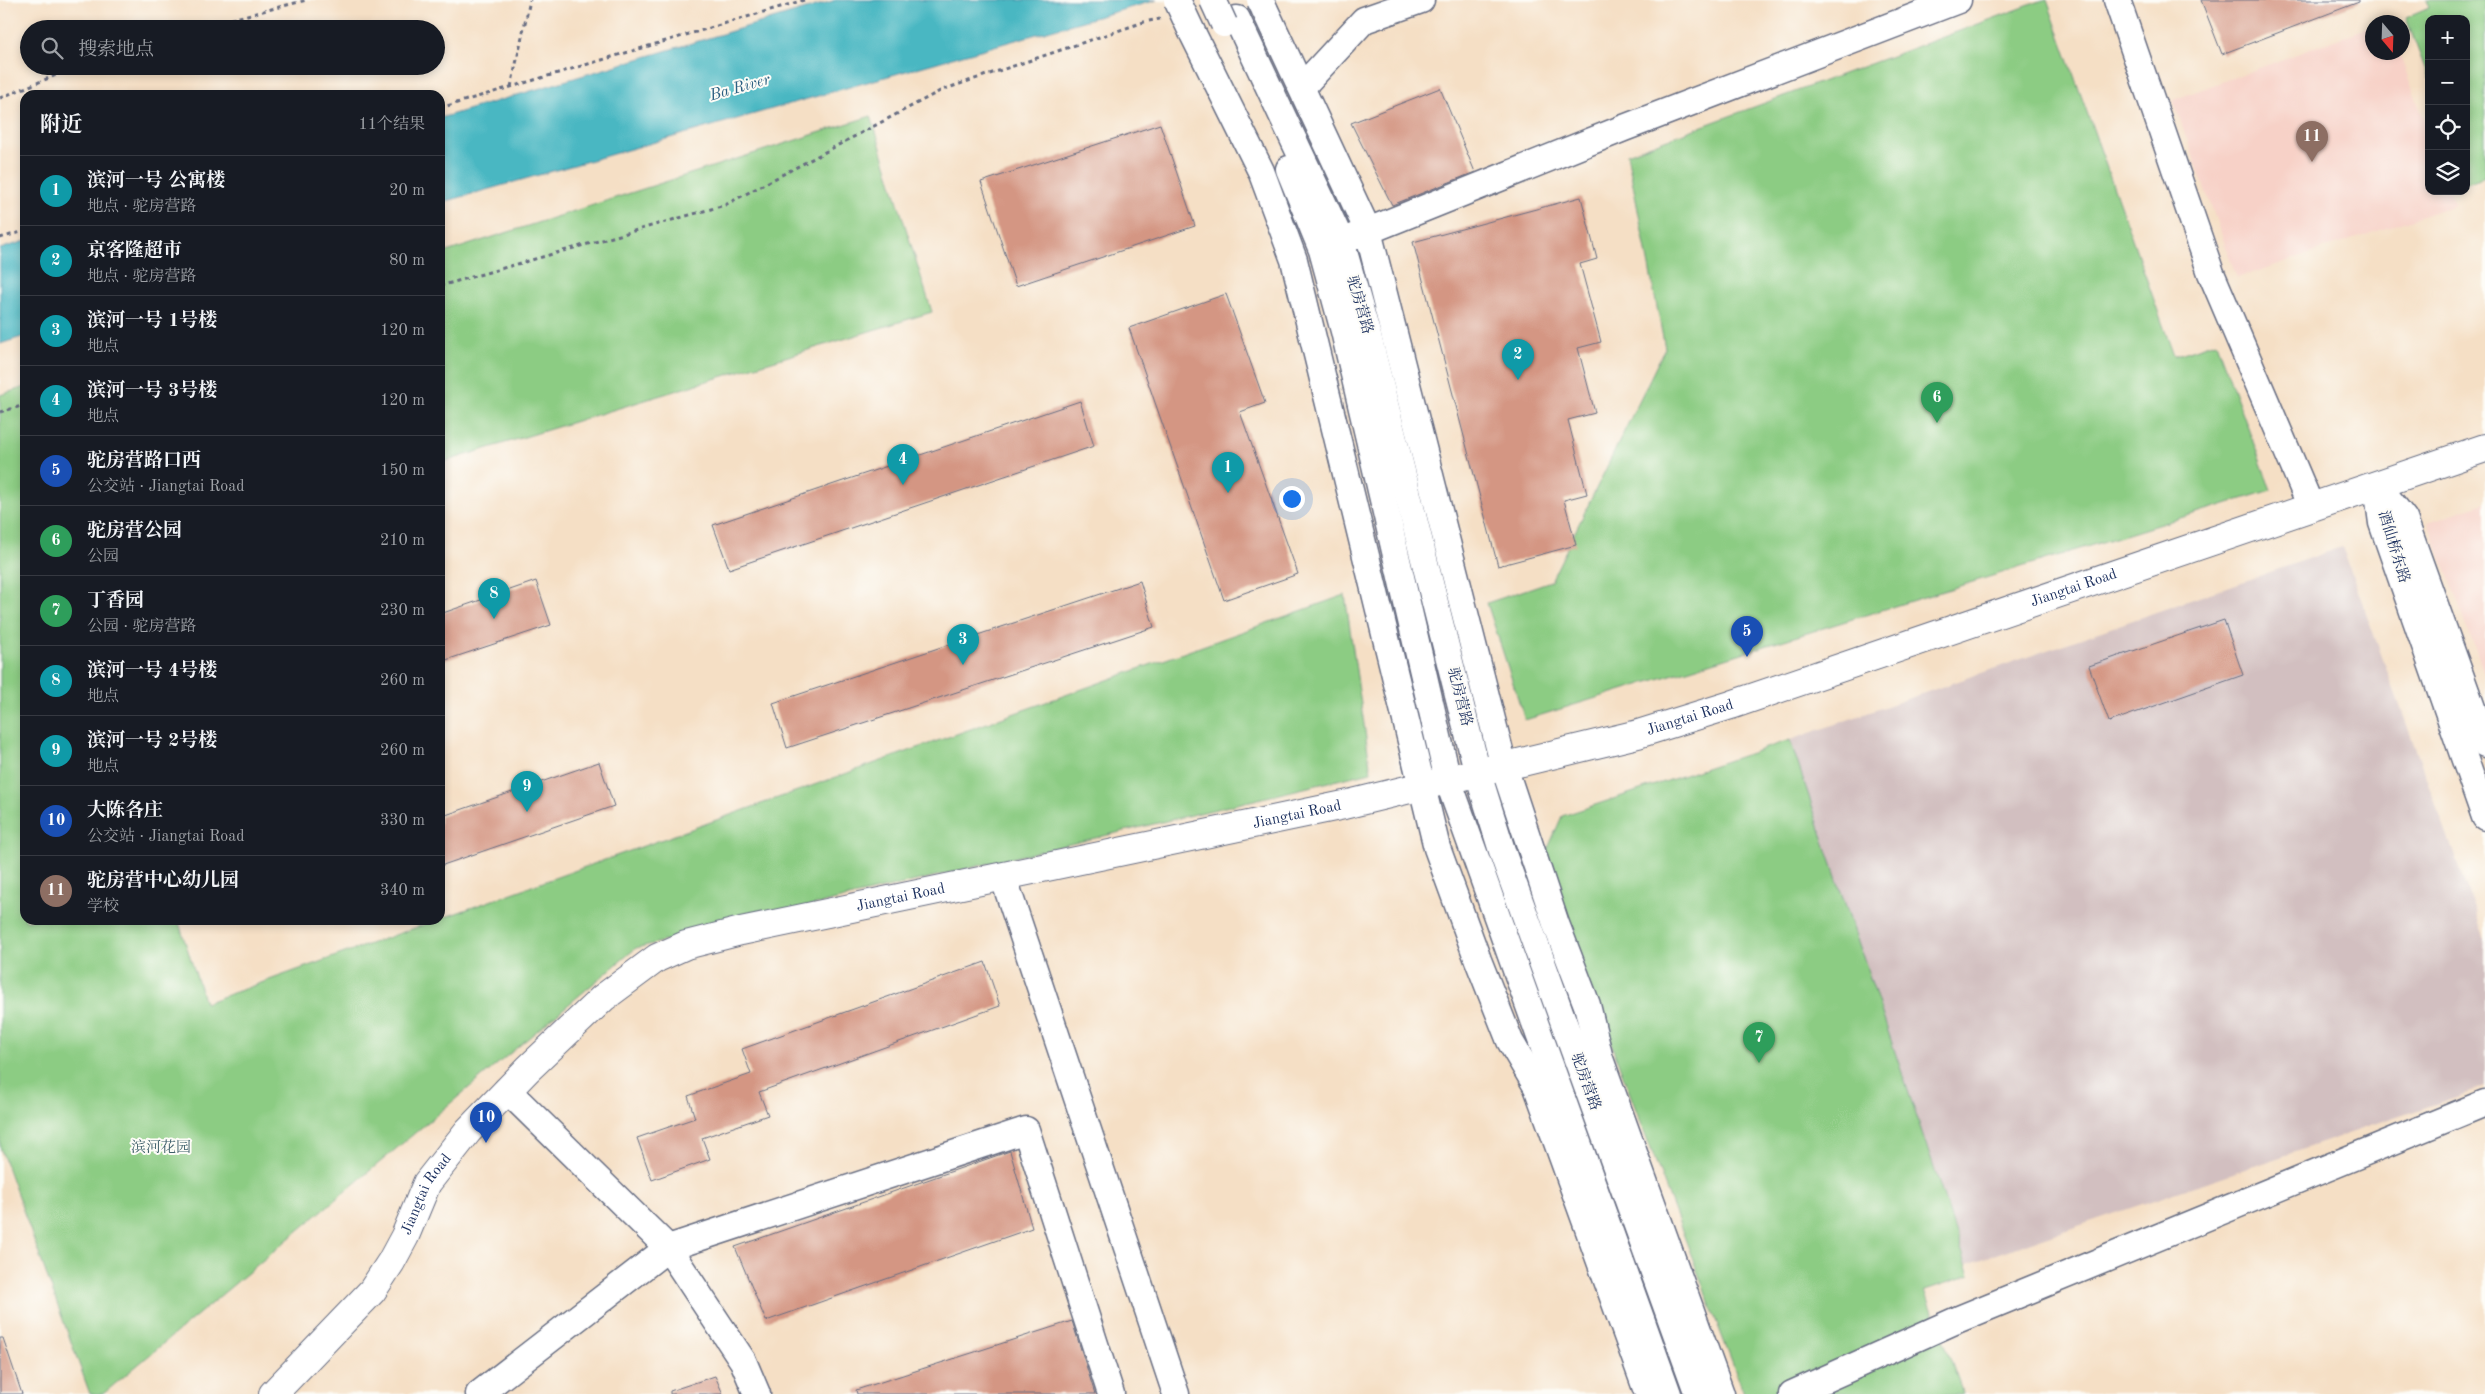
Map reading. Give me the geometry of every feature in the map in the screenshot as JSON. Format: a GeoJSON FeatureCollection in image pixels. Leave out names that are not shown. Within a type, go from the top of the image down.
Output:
{"type":"FeatureCollection","features":[{"type":"Feature","properties":{"kind":"main road","name":"Jiangtai Road"},"geometry":{"type":"LineString","coordinates":[[273,1394],[340,1327],[372,1291],[392,1262],[405,1236],[426,1183],[468,1131],[507,1090],[603,998],[657,958],[679,948],[741,931],[1344,805],[1638,734],[1731,705],[2485,448]]}},
{"type":"Feature","properties":{"kind":"street","name":"驼房营路"},"geometry":{"type":"LineString","coordinates":[[1213,0],[1230,14],[1331,246],[1372,350],[1478,774],[1507,866],[1698,1394]]}},
{"type":"Feature","properties":{"kind":"street"},"geometry":{"type":"LineString","coordinates":[[1302,87],[1364,20],[1421,0]]}},
{"type":"Feature","properties":{"kind":"street"},"geometry":{"type":"LineString","coordinates":[[1294,260],[1624,128],[1958,0]]}},
{"type":"Feature","properties":{"kind":"street"},"geometry":{"type":"LineString","coordinates":[[2117,0],[2211,273],[2311,507]]}},
{"type":"Feature","properties":{"kind":"street"},"geometry":{"type":"LineString","coordinates":[[1262,4],[1368,231],[1504,767],[1556,924],[1587,1005],[1600,1059],[1721,1394]]}},
{"type":"Feature","properties":{"kind":"street"},"geometry":{"type":"LineString","coordinates":[[1170,9],[1192,32],[1261,171],[1294,260],[1435,783],[1437,848],[1510,1041],[1537,1088],[1648,1394]]}},
{"type":"Feature","properties":{"kind":"street","name":"驼房营路"},"geometry":{"type":"LineString","coordinates":[[1331,246],[1344,331],[1435,783],[1668,1394]]}},
{"type":"Feature","properties":{"kind":"street","name":"酒仙桥东路"},"geometry":{"type":"LineString","coordinates":[[2377,485],[2404,519],[2485,744]]}},
{"type":"Feature","properties":{"kind":"street","name":"酒仙桥东路"},"geometry":{"type":"LineString","coordinates":[[2377,485],[2382,523],[2485,817]]}},
{"type":"Feature","properties":{"kind":"street"},"geometry":{"type":"LineString","coordinates":[[1003,876],[1176,1394]]}},
{"type":"Feature","properties":{"kind":"street"},"geometry":{"type":"LineString","coordinates":[[507,1090],[668,1248],[743,1361],[757,1394]]}},
{"type":"Feature","properties":{"kind":"street"},"geometry":{"type":"LineString","coordinates":[[1792,1394],[1959,1319],[2485,1103]]}},
{"type":"Feature","properties":{"kind":"street"},"geometry":{"type":"LineString","coordinates":[[479,1394],[668,1248],[1026,1130],[1111,1394]]}},
{"type":"Feature","properties":{"kind":"path"},"geometry":{"type":"LineString","coordinates":[[228,20],[307,0]]}},
{"type":"Feature","properties":{"kind":"path"},"geometry":{"type":"LineString","coordinates":[[511,87],[530,0]]}},
{"type":"Feature","properties":{"kind":"path"},"geometry":{"type":"LineString","coordinates":[[445,107],[804,0]]}},
{"type":"Feature","properties":{"kind":"path"},"geometry":{"type":"LineString","coordinates":[[445,285],[725,205],[942,90],[1144,22],[1170,9]]}},
{"type":"Feature","properties":{"kind":"path"},"geometry":{"type":"LineString","coordinates":[[0,98],[56,75]]}},
{"type":"Feature","properties":{"kind":"path"},"geometry":{"type":"LineString","coordinates":[[0,238],[20,232]]}},
{"type":"Feature","properties":{"kind":"path"},"geometry":{"type":"LineString","coordinates":[[0,412],[20,406]]}},
{"type":"Feature","properties":{"kind":"shaded area"},"geometry":{"type":"Polygon","coordinates":[[[2365,29],[2365,60],[2402,60],[2425,122],[2425,195],[2451,195],[2455,205],[2237,278],[2173,100],[2365,29]]]}},
{"type":"Feature","properties":{"kind":"shaded area"},"geometry":{"type":"Polygon","coordinates":[[[2485,503],[2485,675],[2428,522],[2485,503]]]}},
{"type":"Feature","properties":{"kind":"shaded area"},"geometry":{"type":"Polygon","coordinates":[[[2342,547],[2485,939],[2485,1087],[1967,1264],[1790,740],[2342,547]]]}},
{"type":"Feature","properties":{"kind":"green space"},"geometry":{"type":"Polygon","coordinates":[[[2047,0],[2174,356],[2216,342],[2271,490],[1525,720],[1487,603],[1551,581],[1665,348],[1627,154],[2047,0]]]}},
{"type":"Feature","properties":{"kind":"green space"},"geometry":{"type":"Polygon","coordinates":[[[2426,0],[2485,0],[2485,176],[2470,182],[2470,15],[2425,15],[2425,68],[2410,29],[2410,16],[2429,8],[2426,0]]]}},
{"type":"Feature","properties":{"kind":"green space"},"geometry":{"type":"Polygon","coordinates":[[[871,116],[932,312],[445,461],[445,252],[871,116]]]}},
{"type":"Feature","properties":{"kind":"green space","name":"滨河花园"},"geometry":{"type":"Polygon","coordinates":[[[20,389],[20,925],[180,925],[205,1003],[423,925],[445,925],[445,917],[1345,595],[1371,772],[636,948],[103,1394],[90,1394],[0,1147],[0,395],[20,389]]]}},
{"type":"Feature","properties":{"kind":"green space"},"geometry":{"type":"Polygon","coordinates":[[[1790,740],[1970,1275],[1925,1290],[1963,1394],[1744,1394],[1542,862],[1562,816],[1790,740]]]}},
{"type":"Feature","properties":{"kind":"water","name":"Ba River"},"geometry":{"type":"Polygon","coordinates":[[[836,0],[1157,0],[445,202],[445,117],[836,0]]]}},
{"type":"Feature","properties":{"kind":"water"},"geometry":{"type":"Polygon","coordinates":[[[20,243],[20,338],[0,344],[0,249],[20,243]]]}},
{"type":"Feature","properties":{"kind":"building"},"geometry":{"type":"Polygon","coordinates":[[[2201,0],[2359,0],[2359,2],[2222,54],[2201,0]]]}},
{"type":"Feature","properties":{"kind":"building"},"geometry":{"type":"Polygon","coordinates":[[[1440,88],[1475,172],[1392,205],[1351,123],[1440,88]]]}},
{"type":"Feature","properties":{"kind":"building"},"geometry":{"type":"Polygon","coordinates":[[[1160,124],[1195,226],[1016,286],[981,182],[1160,124]]]}},
{"type":"Feature","properties":{"kind":"building"},"geometry":{"type":"Polygon","coordinates":[[[1581,197],[1597,259],[1580,264],[1601,342],[1578,348],[1595,413],[1568,420],[1587,494],[1564,500],[1576,545],[1498,566],[1413,242],[1581,197]]]}},
{"type":"Feature","properties":{"kind":"building"},"geometry":{"type":"Polygon","coordinates":[[[1226,294],[1265,403],[1240,412],[1298,574],[1224,600],[1129,328],[1226,294]]]}},
{"type":"Feature","properties":{"kind":"building"},"geometry":{"type":"Polygon","coordinates":[[[1080,401],[1094,446],[729,569],[713,525],[1080,401]]]}},
{"type":"Feature","properties":{"kind":"building"},"geometry":{"type":"Polygon","coordinates":[[[536,581],[551,625],[445,660],[445,612],[536,581]]]}},
{"type":"Feature","properties":{"kind":"building"},"geometry":{"type":"Polygon","coordinates":[[[1140,581],[1154,627],[787,748],[773,703],[1140,581]]]}},
{"type":"Feature","properties":{"kind":"building"},"geometry":{"type":"Polygon","coordinates":[[[2224,620],[2243,675],[2109,722],[2089,666],[2224,620]]]}},
{"type":"Feature","properties":{"kind":"building"},"geometry":{"type":"Polygon","coordinates":[[[599,762],[614,806],[445,864],[445,815],[599,762]]]}},
{"type":"Feature","properties":{"kind":"building"},"geometry":{"type":"Polygon","coordinates":[[[985,962],[1000,1006],[759,1092],[768,1115],[702,1138],[710,1159],[652,1180],[637,1138],[695,1118],[688,1096],[751,1074],[742,1049],[985,962]]]}},
{"type":"Feature","properties":{"kind":"building"},"geometry":{"type":"Polygon","coordinates":[[[1010,1151],[1032,1228],[766,1321],[735,1247],[1010,1151]]]}},
{"type":"Feature","properties":{"kind":"building"},"geometry":{"type":"Polygon","coordinates":[[[1072,1321],[1095,1394],[857,1394],[856,1390],[1072,1321]]]}},
{"type":"Feature","properties":{"kind":"building"},"geometry":{"type":"Polygon","coordinates":[[[0,1338],[3,1338],[22,1394],[0,1394],[0,1338]]]}},
{"type":"Feature","properties":{"kind":"building"},"geometry":{"type":"Polygon","coordinates":[[[715,1376],[723,1394],[670,1394],[670,1391],[715,1376]]]}},
{"type":"Feature","properties":{"kind":"place","name":"驼房营中心幼儿园"},"geometry":{"type":"Point","coordinates":[2312,162]}},
{"type":"Feature","properties":{"kind":"place","name":"京客隆超市"},"geometry":{"type":"Point","coordinates":[1518,380]}},
{"type":"Feature","properties":{"kind":"place","name":"驼房营公园"},"geometry":{"type":"Point","coordinates":[1937,423]}},
{"type":"Feature","properties":{"kind":"place","name":"滨河一号 3号楼"},"geometry":{"type":"Point","coordinates":[903,485]}},
{"type":"Feature","properties":{"kind":"place","name":"滨河一号 公寓楼"},"geometry":{"type":"Point","coordinates":[1228,493]}},
{"type":"Feature","properties":{"kind":"place","name":"滨河一号 4号楼"},"geometry":{"type":"Point","coordinates":[494,619]}},
{"type":"Feature","properties":{"kind":"place","name":"驼房营路口西"},"geometry":{"type":"Point","coordinates":[1747,657]}},
{"type":"Feature","properties":{"kind":"place","name":"滨河一号 1号楼"},"geometry":{"type":"Point","coordinates":[963,665]}},
{"type":"Feature","properties":{"kind":"place","name":"滨河一号 2号楼"},"geometry":{"type":"Point","coordinates":[527,812]}},
{"type":"Feature","properties":{"kind":"place","name":"丁香园"},"geometry":{"type":"Point","coordinates":[1759,1063]}},
{"type":"Feature","properties":{"kind":"place","name":"大陈各庄"},"geometry":{"type":"Point","coordinates":[486,1143]}}]}
